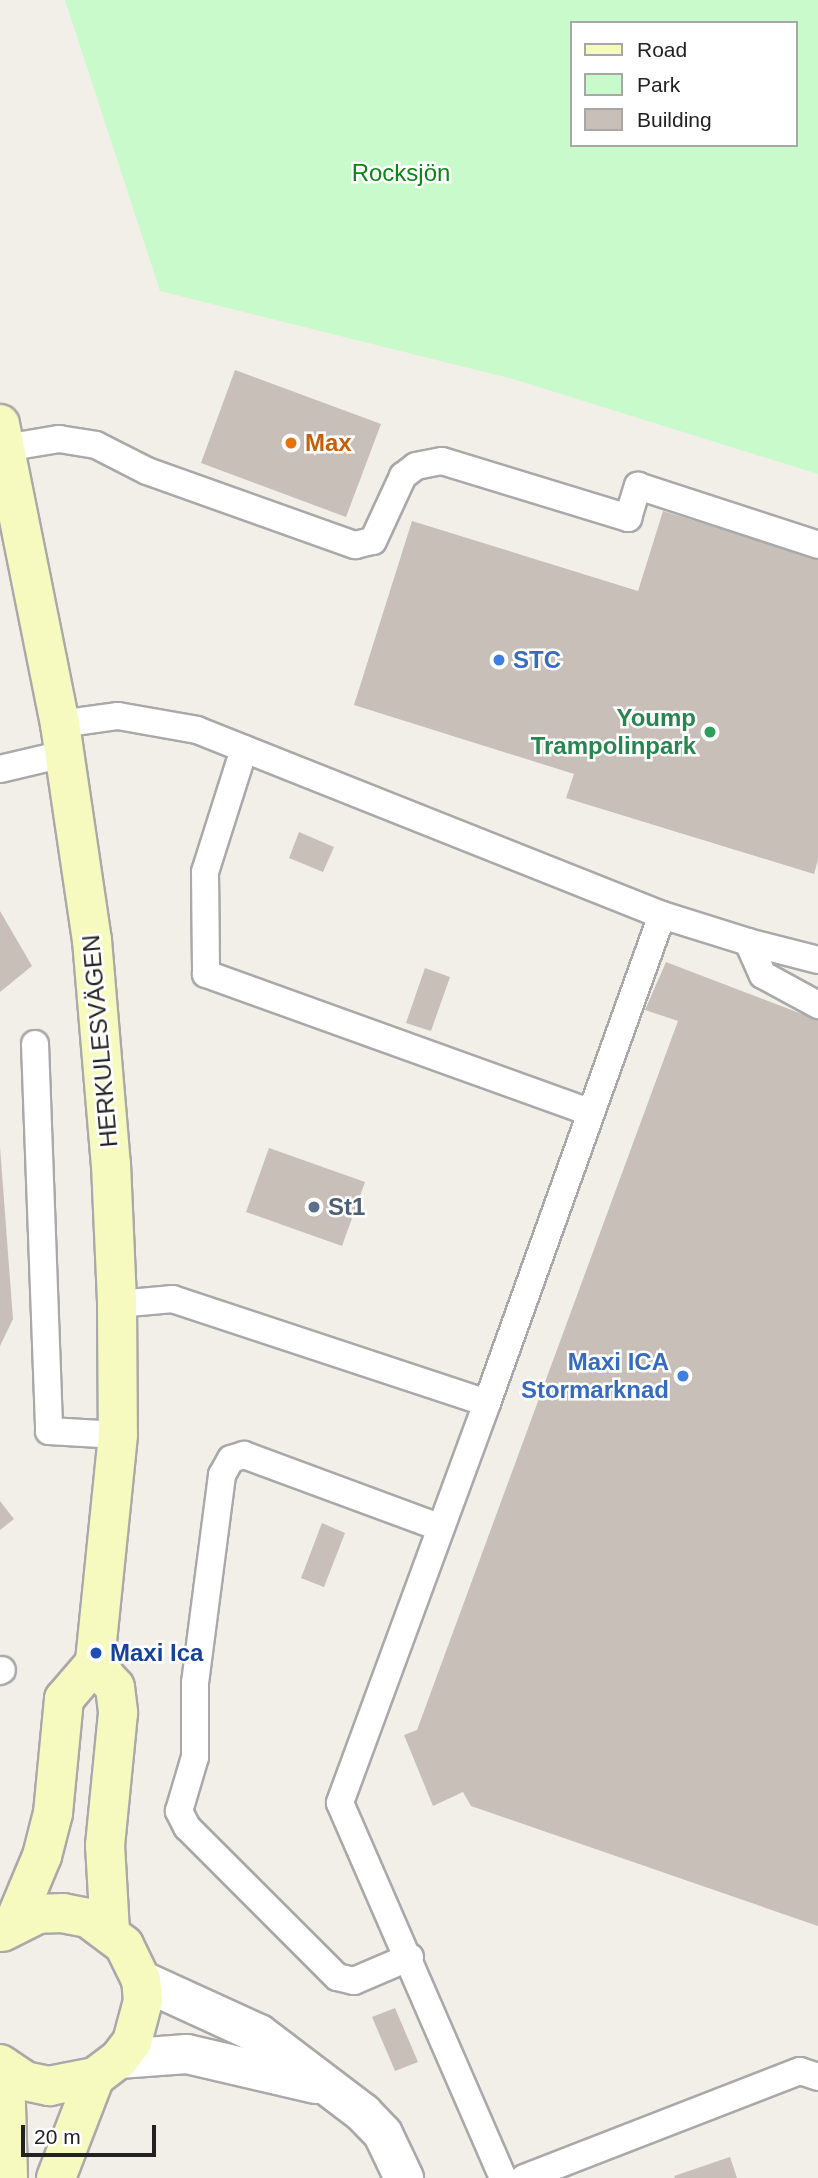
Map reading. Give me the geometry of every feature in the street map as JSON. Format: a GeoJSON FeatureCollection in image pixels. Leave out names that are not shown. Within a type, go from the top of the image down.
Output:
{"type":"FeatureCollection","features":[{"type":"Feature","properties":{"kind":"main road","name":"HERKULESVÄGEN"},"geometry":{"type":"LineString","coordinates":[[2,438],[62,739],[92,940],[111,1164],[117,1304],[118,1435],[94,1664]]}},
{"type":"Feature","properties":{"kind":"main road"},"geometry":{"type":"LineString","coordinates":[[7,1929],[33,1882],[53,1813],[64,1699],[94,1664],[115,1687],[118,1713],[105,1845],[110,1931]]}},
{"type":"Feature","properties":{"kind":"main road"},"geometry":{"type":"LineString","coordinates":[[7,1929],[38,1914],[63,1913],[88,1919],[110,1931],[124,1945],[141,1980],[140,2023],[107,2068],[56,2178]]}},
{"type":"Feature","properties":{"kind":"main road"},"geometry":{"type":"LineString","coordinates":[[8,2178],[2,2067],[49,2086],[107,2068]]}},
{"type":"Feature","properties":{"kind":"street"},"geometry":{"type":"LineString","coordinates":[[141,1980],[259,2034],[327,2086],[383,2134],[404,2178]]}},
{"type":"Feature","properties":{"kind":"street"},"geometry":{"type":"LineString","coordinates":[[107,2068],[187,2054],[327,2086]]}},
{"type":"Feature","properties":{"kind":"lane"},"geometry":{"type":"LineString","coordinates":[[2,438],[59,439],[96,445],[146,471],[355,545],[373,541],[403,476],[416,466],[442,461],[628,518],[638,486],[818,545]]}},
{"type":"Feature","properties":{"kind":"lane"},"geometry":{"type":"LineString","coordinates":[[0,769],[118,716],[159,720],[244,749],[662,915],[748,942],[817,955]]}},
{"type":"Feature","properties":{"kind":"lane"},"geometry":{"type":"LineString","coordinates":[[244,749],[205,872],[206,974],[590,1112]]}},
{"type":"Feature","properties":{"kind":"lane"},"geometry":{"type":"LineString","coordinates":[[503,2178],[410,1957],[340,1802],[662,915]]}},
{"type":"Feature","properties":{"kind":"lane"},"geometry":{"type":"LineString","coordinates":[[748,942],[763,975],[818,1005]]}},
{"type":"Feature","properties":{"kind":"lane"},"geometry":{"type":"LineString","coordinates":[[35,1044],[49,1432],[118,1435]]}},
{"type":"Feature","properties":{"kind":"lane"},"geometry":{"type":"LineString","coordinates":[[117,1304],[173,1299],[487,1403]]}},
{"type":"Feature","properties":{"kind":"lane"},"geometry":{"type":"LineString","coordinates":[[410,1957],[354,1981],[337,1977],[187,1827],[179,1811],[195,1757],[195,1682],[222,1475],[231,1460],[244,1455],[439,1527]]}},
{"type":"Feature","properties":{"kind":"lane"},"geometry":{"type":"LineString","coordinates":[[524,2178],[800,2071],[818,2077]]}},
{"type":"Feature","properties":{"kind":"green space","name":"Rocksjön"},"geometry":{"type":"Polygon","coordinates":[[[65,0],[818,0],[818,474],[513,379],[160,291],[65,0]]]}},
{"type":"Feature","properties":{"kind":"building","name":"Max"},"geometry":{"type":"Polygon","coordinates":[[[235,370],[381,424],[346,517],[201,463],[235,370]]]}},
{"type":"Feature","properties":{"kind":"building"},"geometry":{"type":"Polygon","coordinates":[[[663,511],[818,559],[818,860],[814,874],[566,798],[574,774],[354,705],[412,521],[638,591],[663,511]]]}},
{"type":"Feature","properties":{"kind":"building"},"geometry":{"type":"Polygon","coordinates":[[[299,832],[334,847],[323,872],[289,858],[299,832]]]}},
{"type":"Feature","properties":{"kind":"building"},"geometry":{"type":"Polygon","coordinates":[[[0,911],[32,966],[0,992],[0,911]]]}},
{"type":"Feature","properties":{"kind":"building","name":"Maxi ICA Stormarknad"},"geometry":{"type":"Polygon","coordinates":[[[666,962],[818,1020],[818,1926],[471,1806],[463,1792],[433,1806],[404,1735],[417,1730],[678,1021],[645,1010],[666,962]]]}},
{"type":"Feature","properties":{"kind":"building"},"geometry":{"type":"Polygon","coordinates":[[[425,968],[450,977],[431,1031],[406,1023],[425,968]]]}},
{"type":"Feature","properties":{"kind":"building"},"geometry":{"type":"Polygon","coordinates":[[[0,1147],[13,1319],[0,1346],[0,1147]]]}},
{"type":"Feature","properties":{"kind":"building"},"geometry":{"type":"Polygon","coordinates":[[[269,1148],[365,1182],[342,1246],[246,1212],[269,1148]]]}},
{"type":"Feature","properties":{"kind":"building"},"geometry":{"type":"Polygon","coordinates":[[[0,1501],[14,1519],[0,1530],[0,1501]]]}},
{"type":"Feature","properties":{"kind":"building"},"geometry":{"type":"Polygon","coordinates":[[[322,1523],[345,1533],[324,1587],[301,1578],[322,1523]]]}},
{"type":"Feature","properties":{"kind":"building"},"geometry":{"type":"Polygon","coordinates":[[[395,2008],[418,2062],[395,2071],[372,2017],[395,2008]]]}},
{"type":"Feature","properties":{"kind":"building"},"geometry":{"type":"Polygon","coordinates":[[[730,2157],[737,2178],[674,2176],[730,2157]]]}},
{"type":"Feature","properties":{"kind":"place","name":"Max"},"geometry":{"type":"Point","coordinates":[291,443]}},
{"type":"Feature","properties":{"kind":"place","name":"STC"},"geometry":{"type":"Point","coordinates":[499,660]}},
{"type":"Feature","properties":{"kind":"place","name":"Yoump Trampolinpark"},"geometry":{"type":"Point","coordinates":[710,732]}},
{"type":"Feature","properties":{"kind":"place","name":"St1"},"geometry":{"type":"Point","coordinates":[314,1207]}},
{"type":"Feature","properties":{"kind":"place","name":"Maxi ICA Stormarknad"},"geometry":{"type":"Point","coordinates":[683,1376]}},
{"type":"Feature","properties":{"kind":"place","name":"Maxi Ica"},"geometry":{"type":"Point","coordinates":[96,1653]}}]}
